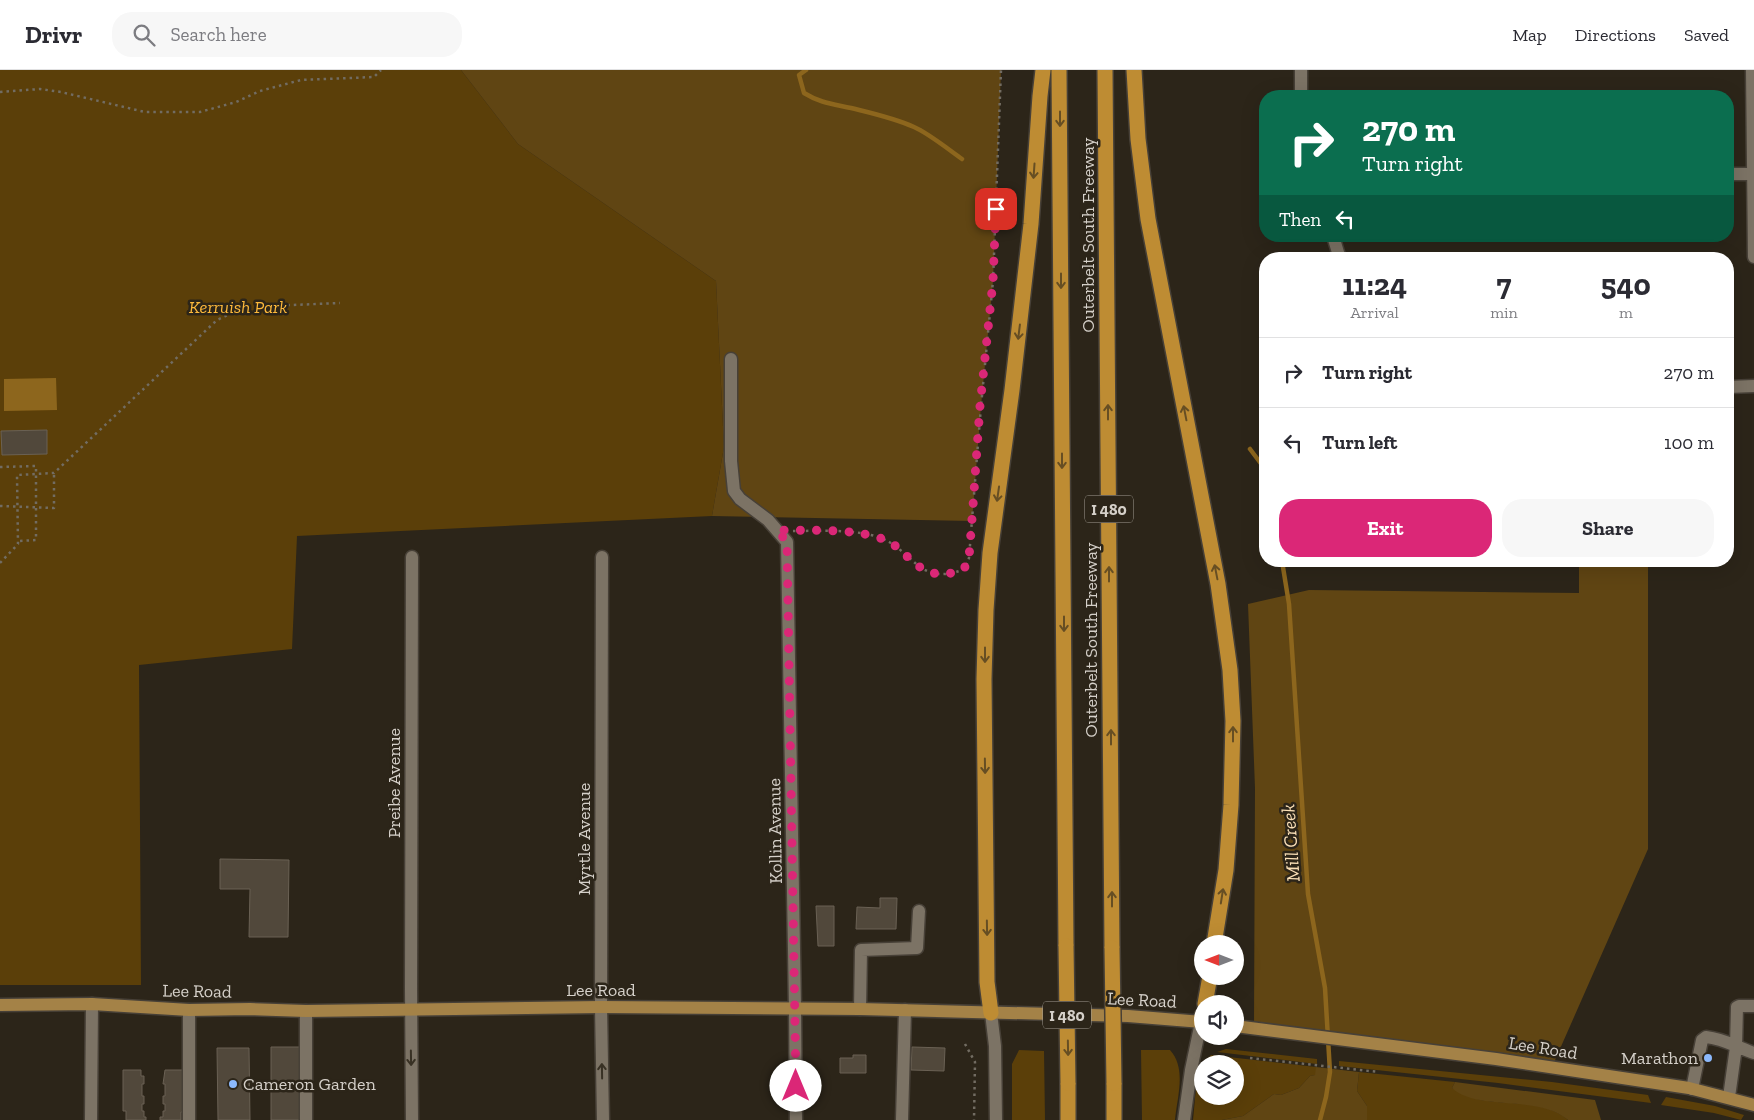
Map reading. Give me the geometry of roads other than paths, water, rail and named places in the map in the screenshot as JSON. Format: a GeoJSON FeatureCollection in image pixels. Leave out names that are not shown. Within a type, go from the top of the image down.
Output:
{"type":"FeatureCollection","features":[{"type":"Feature","properties":{"kind":"highway"},"geometry":{"type":"LineString","coordinates":[[991,1013],[987,982],[984,688],[986,610],[991,543],[1012,390],[1029,244],[1040,96],[1044,70]]}},
{"type":"Feature","properties":{"kind":"highway","name":"Outerbelt South Freeway"},"geometry":{"type":"LineString","coordinates":[[1059,70],[1068,1120]]}},
{"type":"Feature","properties":{"kind":"highway","name":"Outerbelt South Freeway"},"geometry":{"type":"LineString","coordinates":[[1105,70],[1114,1120]]}},
{"type":"Feature","properties":{"kind":"highway"},"geometry":{"type":"LineString","coordinates":[[1134,70],[1140,164],[1148,219],[1218,584],[1230,670],[1233,740],[1231,805],[1226,870],[1215,935]]}},
{"type":"Feature","properties":{"kind":"main road","name":"Lee Road"},"geometry":{"type":"LineString","coordinates":[[0,1004],[92,1004],[189,1010],[250,1009],[306,1011],[601,1007],[795,1008],[1194,1020]]}},
{"type":"Feature","properties":{"kind":"main road","name":"Lee Road"},"geometry":{"type":"LineString","coordinates":[[1244,1027],[1496,1059],[1692,1089],[1754,1105]]}},
{"type":"Feature","properties":{"kind":"street"},"geometry":{"type":"LineString","coordinates":[[1300,70],[1300,90]]}},
{"type":"Feature","properties":{"kind":"street"},"geometry":{"type":"LineString","coordinates":[[1752,70],[1754,257]]}},
{"type":"Feature","properties":{"kind":"street"},"geometry":{"type":"LineString","coordinates":[[1734,174],[1754,174]]}},
{"type":"Feature","properties":{"kind":"street","name":"Kollin Avenue"},"geometry":{"type":"LineString","coordinates":[[732,359],[730,461],[734,491],[740,499],[768,520],[787,542],[796,1120]]}},
{"type":"Feature","properties":{"kind":"street"},"geometry":{"type":"LineString","coordinates":[[1734,387],[1754,386]]}},
{"type":"Feature","properties":{"kind":"street","name":"Preibe Avenue"},"geometry":{"type":"LineString","coordinates":[[412,557],[412,1120]]}},
{"type":"Feature","properties":{"kind":"street","name":"Myrtle Avenue"},"geometry":{"type":"LineString","coordinates":[[602,557],[601,1007],[603,1120]]}},
{"type":"Feature","properties":{"kind":"street"},"geometry":{"type":"LineString","coordinates":[[860,1009],[860,950],[917,948],[919,911]]}},
{"type":"Feature","properties":{"kind":"street"},"geometry":{"type":"LineString","coordinates":[[91,1120],[92,1004]]}},
{"type":"Feature","properties":{"kind":"street"},"geometry":{"type":"LineString","coordinates":[[1729,1098],[1736,1047],[1737,1007],[1754,1006]]}},
{"type":"Feature","properties":{"kind":"street"},"geometry":{"type":"LineString","coordinates":[[189,1010],[189,1120]]}},
{"type":"Feature","properties":{"kind":"street"},"geometry":{"type":"LineString","coordinates":[[902,1120],[905,1010]]}},
{"type":"Feature","properties":{"kind":"street"},"geometry":{"type":"LineString","coordinates":[[306,1011],[306,1120]]}},
{"type":"Feature","properties":{"kind":"street"},"geometry":{"type":"LineString","coordinates":[[991,1013],[995,1046],[996,1120]]}},
{"type":"Feature","properties":{"kind":"street"},"geometry":{"type":"LineString","coordinates":[[1692,1089],[1702,1040],[1706,1037],[1722,1039],[1736,1047],[1754,1053]]}},
{"type":"Feature","properties":{"kind":"street"},"geometry":{"type":"LineString","coordinates":[[1184,1120],[1196,1045]]}},
{"type":"Feature","properties":{"kind":"waterway"},"geometry":{"type":"LineString","coordinates":[[806,70],[799,75],[804,93],[821,101],[891,118],[906,124],[925,133],[962,159]]}},
{"type":"Feature","properties":{"kind":"waterway","name":"Mill Creek"},"geometry":{"type":"LineString","coordinates":[[1250,449],[1259,461]]}},
{"type":"Feature","properties":{"kind":"waterway","name":"Mill Creek"},"geometry":{"type":"LineString","coordinates":[[1283,567],[1289,604],[1308,894],[1325,988],[1330,1072],[1320,1120]]}},
{"type":"Feature","properties":{"kind":"place","name":"Marathon"},"geometry":{"type":"Point","coordinates":[1708,1058]}},
{"type":"Feature","properties":{"kind":"place","name":"Cameron Garden"},"geometry":{"type":"Point","coordinates":[233,1084]}},
{"type":"Feature","properties":{"kind":"park label","name":"Kerruish Park"},"geometry":{"type":"Point","coordinates":[238,307]}}]}
